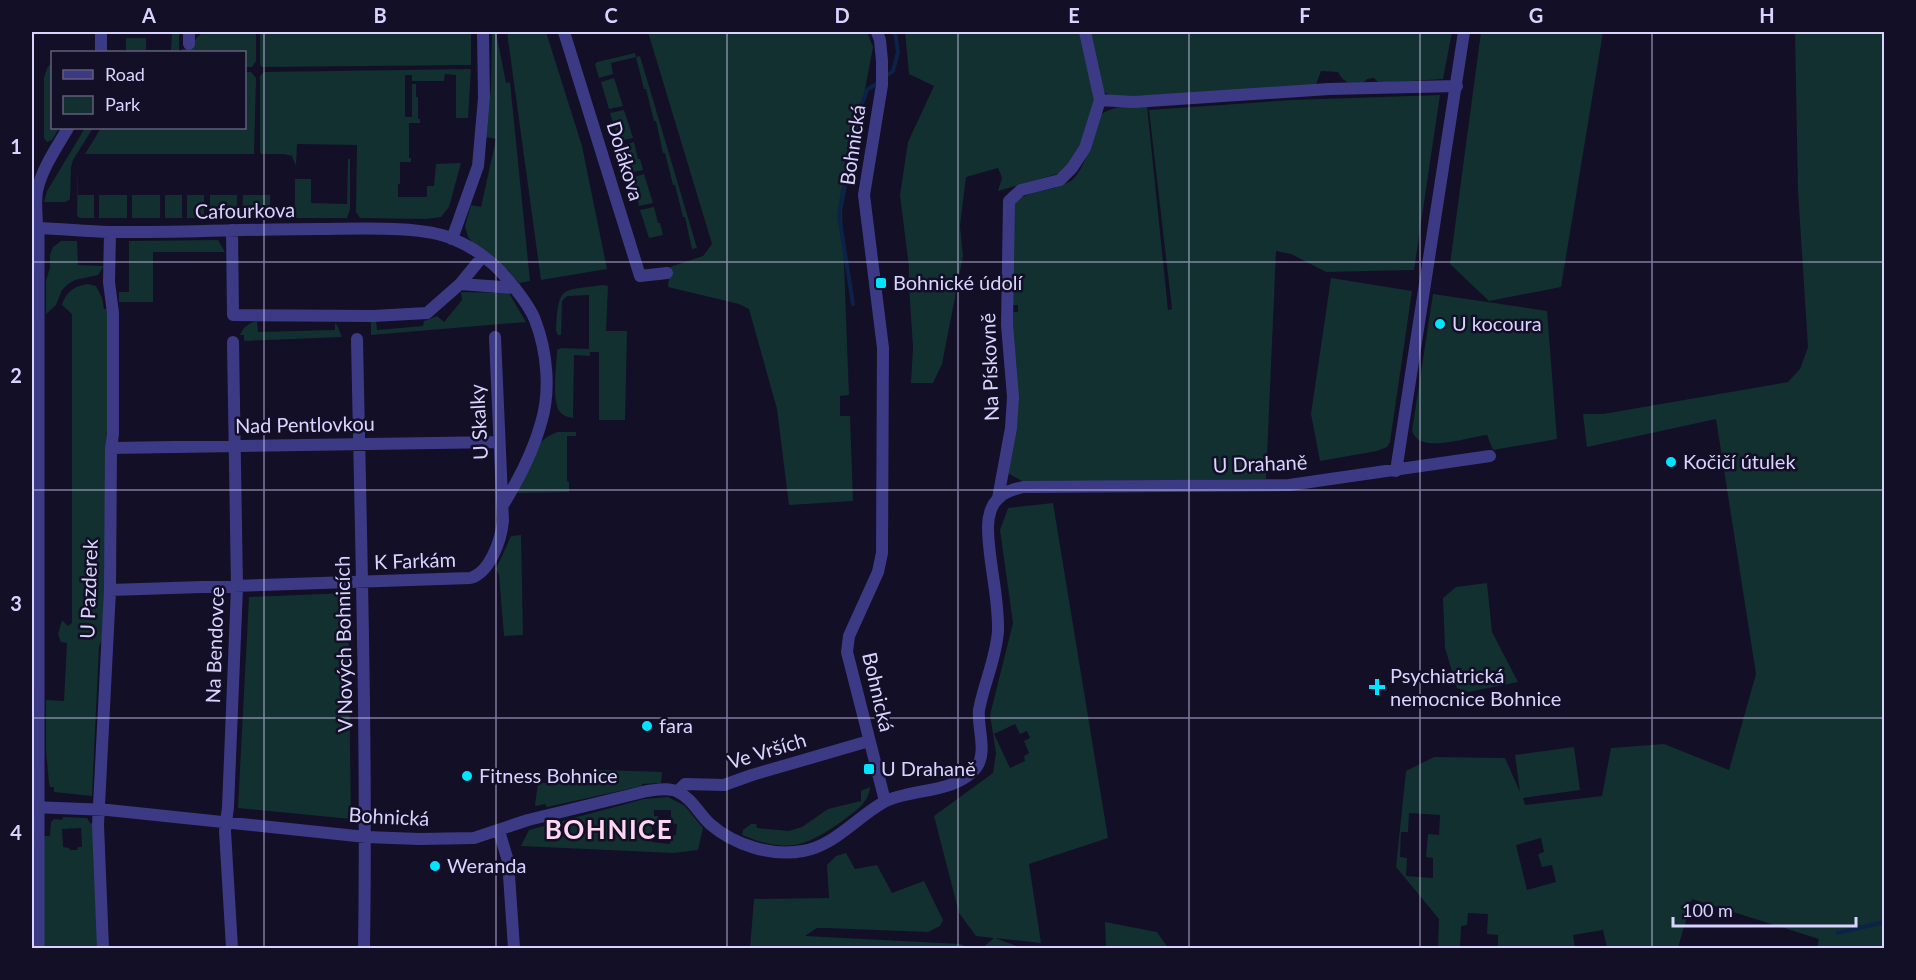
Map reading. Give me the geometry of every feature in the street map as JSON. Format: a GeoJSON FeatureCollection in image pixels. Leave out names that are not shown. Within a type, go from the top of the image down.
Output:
{"type":"FeatureCollection","features":[{"type":"Feature","properties":{"kind":"street"},"geometry":{"type":"LineString","coordinates":[[101,32],[101,51]]}},
{"type":"Feature","properties":{"kind":"street"},"geometry":{"type":"LineString","coordinates":[[452,238],[478,166],[484,98],[483,32]]}},
{"type":"Feature","properties":{"kind":"street","name":"Dolákova"},"geometry":{"type":"LineString","coordinates":[[564,32],[640,276],[667,273]]}},
{"type":"Feature","properties":{"kind":"street","name":"Bohnická"},"geometry":{"type":"LineString","coordinates":[[877,32],[883,70],[882,85],[864,195],[883,348],[882,553],[878,572],[849,636],[847,652],[885,801]]}},
{"type":"Feature","properties":{"kind":"street"},"geometry":{"type":"LineString","coordinates":[[1085,32],[1100,100],[1133,102],[1329,89],[1457,86]]}},
{"type":"Feature","properties":{"kind":"street"},"geometry":{"type":"LineString","coordinates":[[1396,471],[1464,32]]}},
{"type":"Feature","properties":{"kind":"street","name":"Na Pískovně"},"geometry":{"type":"LineString","coordinates":[[998,498],[1011,428],[1012,407],[1007,325],[1009,201],[1021,190],[1060,180],[1072,168],[1085,148],[1100,100]]}},
{"type":"Feature","properties":{"kind":"street"},"geometry":{"type":"LineString","coordinates":[[37,948],[34,807],[37,192],[49,160],[67,129]]}},
{"type":"Feature","properties":{"kind":"street","name":"Cafourkova"},"geometry":{"type":"LineString","coordinates":[[37,228],[110,232],[375,229],[425,233],[452,238]]}},
{"type":"Feature","properties":{"kind":"street"},"geometry":{"type":"LineString","coordinates":[[231,230],[233,315],[374,316],[428,313],[460,284],[483,256]]}},
{"type":"Feature","properties":{"kind":"street","name":"U Pazderek"},"geometry":{"type":"LineString","coordinates":[[103,948],[98,810],[110,590],[111,448],[114,397],[109,282],[110,232]]}},
{"type":"Feature","properties":{"kind":"street","name":"U Skalky"},"geometry":{"type":"LineString","coordinates":[[452,238],[489,260],[515,288],[535,318],[545,352],[546,388],[542,422],[522,474],[503,505]]}},
{"type":"Feature","properties":{"kind":"street"},"geometry":{"type":"LineString","coordinates":[[460,284],[515,288]]}},
{"type":"Feature","properties":{"kind":"street","name":"U Skalky"},"geometry":{"type":"LineString","coordinates":[[470,578],[485,570],[502,533],[503,505],[495,338]]}},
{"type":"Feature","properties":{"kind":"street","name":"V Nových Bohnicích"},"geometry":{"type":"LineString","coordinates":[[357,339],[366,837],[364,948]]}},
{"type":"Feature","properties":{"kind":"street","name":"Na Bendovce"},"geometry":{"type":"LineString","coordinates":[[232,948],[225,831],[228,811],[237,586],[234,342]]}},
{"type":"Feature","properties":{"kind":"street","name":"Nad Pentlovkou"},"geometry":{"type":"LineString","coordinates":[[111,448],[499,442]]}},
{"type":"Feature","properties":{"kind":"street","name":"U Drahaně"},"geometry":{"type":"LineString","coordinates":[[998,498],[1023,487],[1289,485],[1490,456]]}},
{"type":"Feature","properties":{"kind":"street"},"geometry":{"type":"LineString","coordinates":[[678,791],[710,824],[729,837],[754,848],[780,853],[804,851],[825,844],[885,801],[956,783],[967,777],[978,766],[981,753],[979,711],[994,660],[998,632],[988,526],[990,512],[998,498]]}},
{"type":"Feature","properties":{"kind":"street","name":"K Farkám"},"geometry":{"type":"LineString","coordinates":[[110,590],[470,578]]}},
{"type":"Feature","properties":{"kind":"street","name":"Ve Vrších"},"geometry":{"type":"LineString","coordinates":[[678,791],[685,784],[724,785],[870,741]]}},
{"type":"Feature","properties":{"kind":"street","name":"Bohnická"},"geometry":{"type":"LineString","coordinates":[[34,807],[98,810],[366,837],[474,838],[528,820],[647,791],[663,789],[678,791]]}},
{"type":"Feature","properties":{"kind":"street"},"geometry":{"type":"LineString","coordinates":[[499,831],[508,861],[514,948]]}},
{"type":"Feature","properties":{"kind":"green space"},"geometry":{"type":"Polygon","coordinates":[[[172,32],[179,32],[179,51],[126,51],[126,38],[146,38],[146,50],[171,50],[172,32]]]}},
{"type":"Feature","properties":{"kind":"green space"},"geometry":{"type":"Polygon","coordinates":[[[203,32],[256,32],[256,61],[252,67],[246,67],[246,51],[182,51],[182,49],[193,49],[195,40],[203,32]]]}},
{"type":"Feature","properties":{"kind":"green space"},"geometry":{"type":"Polygon","coordinates":[[[260,32],[471,32],[471,65],[262,67],[260,65],[260,32]]]}},
{"type":"Feature","properties":{"kind":"green space"},"geometry":{"type":"Polygon","coordinates":[[[492,32],[496,32],[506,83],[510,82],[530,281],[519,283],[508,270],[473,243],[468,237],[465,226],[471,205],[481,207],[496,139],[486,137],[491,89],[492,32]]]}},
{"type":"Feature","properties":{"kind":"green space"},"geometry":{"type":"Polygon","coordinates":[[[507,32],[546,32],[582,146],[607,269],[541,280],[507,32]]]}},
{"type":"Feature","properties":{"kind":"green space"},"geometry":{"type":"Polygon","coordinates":[[[648,32],[867,32],[873,47],[842,211],[849,395],[840,396],[840,416],[850,416],[853,501],[789,505],[777,409],[749,309],[739,304],[668,287],[670,267],[703,256],[712,244],[648,32]]]}},
{"type":"Feature","properties":{"kind":"green space"},"geometry":{"type":"Polygon","coordinates":[[[905,32],[1452,32],[1443,79],[1379,83],[1374,78],[1367,79],[1362,84],[1354,84],[1345,81],[1338,72],[1321,71],[1315,87],[1114,97],[1104,92],[1095,103],[1082,145],[1064,172],[998,191],[1002,178],[998,168],[966,177],[960,226],[963,256],[942,364],[933,383],[911,383],[913,347],[909,267],[900,195],[908,142],[934,86],[909,74],[905,32]]]}},
{"type":"Feature","properties":{"kind":"green space"},"geometry":{"type":"Polygon","coordinates":[[[1481,32],[1603,32],[1561,287],[1489,301],[1450,264],[1481,32]]]}},
{"type":"Feature","properties":{"kind":"green space"},"geometry":{"type":"Polygon","coordinates":[[[1795,32],[1884,32],[1884,948],[1817,948],[1819,939],[1692,899],[1678,948],[1607,948],[1603,930],[1573,935],[1575,948],[1498,948],[1498,935],[1487,934],[1488,914],[1468,913],[1467,925],[1461,926],[1460,948],[1438,948],[1439,919],[1396,867],[1406,771],[1434,757],[1505,758],[1520,792],[1515,755],[1574,747],[1580,790],[1523,798],[1525,805],[1602,796],[1611,748],[1664,744],[1729,770],[1756,674],[1716,419],[1587,447],[1583,414],[1603,414],[1788,382],[1800,369],[1808,347],[1798,191],[1795,32]],[[1409,813],[1408,832],[1401,832],[1400,857],[1407,858],[1406,876],[1433,878],[1433,858],[1426,857],[1428,834],[1439,835],[1440,815],[1409,813]],[[1541,838],[1516,845],[1527,890],[1556,882],[1552,865],[1542,867],[1538,854],[1544,852],[1541,838]]]}},
{"type":"Feature","properties":{"kind":"green space"},"geometry":{"type":"Polygon","coordinates":[[[635,53],[636,57],[611,63],[613,74],[599,78],[595,64],[597,62],[635,53]]]}},
{"type":"Feature","properties":{"kind":"green space"},"geometry":{"type":"Polygon","coordinates":[[[640,56],[697,248],[692,249],[685,217],[683,217],[675,185],[673,185],[665,153],[663,153],[656,121],[654,121],[646,89],[644,89],[636,57],[640,56]]]}},
{"type":"Feature","properties":{"kind":"green space"},"geometry":{"type":"Polygon","coordinates":[[[51,63],[51,129],[58,129],[52,140],[47,142],[44,138],[44,78],[51,63]]]}},
{"type":"Feature","properties":{"kind":"green space"},"geometry":{"type":"Polygon","coordinates":[[[471,69],[468,118],[456,118],[456,75],[445,74],[444,81],[412,81],[412,75],[405,75],[405,117],[412,117],[412,84],[416,84],[420,123],[409,123],[411,162],[400,162],[398,197],[427,197],[427,186],[434,186],[436,164],[461,163],[449,207],[441,217],[426,219],[360,218],[356,212],[357,145],[297,144],[296,166],[292,156],[261,154],[260,152],[260,76],[264,72],[471,69]]]}},
{"type":"Feature","properties":{"kind":"green space"},"geometry":{"type":"Polygon","coordinates":[[[246,72],[251,72],[256,78],[254,154],[85,154],[100,129],[246,129],[246,72]]]}},
{"type":"Feature","properties":{"kind":"green space"},"geometry":{"type":"Polygon","coordinates":[[[614,78],[623,106],[609,109],[601,82],[614,78]]]}},
{"type":"Feature","properties":{"kind":"green space"},"geometry":{"type":"Polygon","coordinates":[[[1440,95],[1414,270],[1326,272],[1291,254],[1276,251],[1266,479],[1024,482],[1002,470],[1013,406],[1012,312],[1018,312],[1018,305],[1012,305],[1014,202],[1071,181],[1076,176],[1085,160],[1099,117],[1109,110],[1122,107],[1147,106],[1168,310],[1172,309],[1149,110],[1293,100],[1440,95]]]}},
{"type":"Feature","properties":{"kind":"green space"},"geometry":{"type":"Polygon","coordinates":[[[624,110],[633,138],[619,141],[610,113],[624,110]]]}},
{"type":"Feature","properties":{"kind":"green space"},"geometry":{"type":"Polygon","coordinates":[[[84,129],[92,129],[73,160],[70,199],[66,202],[44,202],[47,191],[84,129]]]}},
{"type":"Feature","properties":{"kind":"green space"},"geometry":{"type":"Polygon","coordinates":[[[634,142],[643,170],[629,173],[621,146],[634,142]]]}},
{"type":"Feature","properties":{"kind":"green space"},"geometry":{"type":"Polygon","coordinates":[[[348,159],[350,159],[350,209],[347,218],[296,218],[295,179],[311,179],[311,203],[347,204],[348,159]]]}},
{"type":"Feature","properties":{"kind":"green space"},"geometry":{"type":"Polygon","coordinates":[[[78,164],[78,195],[94,195],[94,218],[77,216],[78,164]]]}},
{"type":"Feature","properties":{"kind":"green space"},"geometry":{"type":"Polygon","coordinates":[[[644,174],[653,203],[639,206],[631,178],[644,174]]]}},
{"type":"Feature","properties":{"kind":"green space"},"geometry":{"type":"Polygon","coordinates":[[[99,195],[127,195],[127,218],[99,218],[99,195]]]}},
{"type":"Feature","properties":{"kind":"green space"},"geometry":{"type":"Polygon","coordinates":[[[132,195],[160,195],[160,218],[132,218],[132,195]]]}},
{"type":"Feature","properties":{"kind":"green space"},"geometry":{"type":"Polygon","coordinates":[[[165,195],[182,195],[182,218],[165,218],[165,195]]]}},
{"type":"Feature","properties":{"kind":"green space"},"geometry":{"type":"Polygon","coordinates":[[[187,195],[204,195],[204,218],[187,218],[187,195]]]}},
{"type":"Feature","properties":{"kind":"green space"},"geometry":{"type":"Polygon","coordinates":[[[210,195],[237,195],[237,218],[210,218],[210,195]]]}},
{"type":"Feature","properties":{"kind":"green space"},"geometry":{"type":"Polygon","coordinates":[[[243,195],[270,195],[270,218],[242,218],[243,195]]]}},
{"type":"Feature","properties":{"kind":"green space"},"geometry":{"type":"Polygon","coordinates":[[[654,207],[663,235],[649,238],[640,210],[654,207]]]}},
{"type":"Feature","properties":{"kind":"green space"},"geometry":{"type":"Polygon","coordinates":[[[218,240],[225,252],[153,252],[153,302],[119,302],[119,292],[129,292],[129,241],[218,240]]]}},
{"type":"Feature","properties":{"kind":"green space"},"geometry":{"type":"Polygon","coordinates":[[[61,241],[77,241],[78,265],[104,266],[98,275],[75,280],[68,284],[62,290],[56,305],[46,314],[46,281],[50,267],[50,255],[53,247],[61,241]]]}},
{"type":"Feature","properties":{"kind":"green space"},"geometry":{"type":"Polygon","coordinates":[[[1331,278],[1412,291],[1390,442],[1387,447],[1377,451],[1320,461],[1311,414],[1331,278]]]}},
{"type":"Feature","properties":{"kind":"green space"},"geometry":{"type":"Polygon","coordinates":[[[88,284],[96,286],[104,309],[107,309],[106,568],[102,638],[99,646],[92,796],[54,792],[54,787],[50,787],[49,783],[46,751],[46,700],[64,701],[67,643],[61,642],[58,634],[62,620],[68,626],[72,623],[72,314],[62,305],[72,290],[88,284]]]}},
{"type":"Feature","properties":{"kind":"green space"},"geometry":{"type":"Polygon","coordinates":[[[608,286],[606,331],[627,331],[625,420],[599,420],[599,352],[590,352],[590,356],[574,355],[573,418],[560,412],[557,407],[555,382],[557,350],[561,348],[589,349],[589,295],[567,296],[562,301],[561,335],[558,335],[556,331],[558,305],[564,293],[570,290],[608,286]]]}},
{"type":"Feature","properties":{"kind":"green space"},"geometry":{"type":"Polygon","coordinates":[[[461,292],[509,293],[526,322],[371,335],[371,320],[376,321],[377,330],[423,326],[424,321],[437,316],[444,322],[462,300],[461,292]]]}},
{"type":"Feature","properties":{"kind":"green space"},"geometry":{"type":"Polygon","coordinates":[[[1433,294],[1547,311],[1557,439],[1493,450],[1487,435],[1435,443],[1427,443],[1415,437],[1412,431],[1433,294]]]}},
{"type":"Feature","properties":{"kind":"green space"},"geometry":{"type":"Polygon","coordinates":[[[257,321],[258,332],[335,330],[335,323],[342,337],[244,341],[244,335],[240,335],[243,329],[257,321]]]}},
{"type":"Feature","properties":{"kind":"green space"},"geometry":{"type":"Polygon","coordinates":[[[558,432],[576,432],[576,436],[567,436],[569,492],[515,493],[536,448],[549,435],[558,432]]]}},
{"type":"Feature","properties":{"kind":"green space"},"geometry":{"type":"Polygon","coordinates":[[[1053,503],[1108,838],[1029,864],[1041,943],[995,938],[1022,948],[982,948],[994,938],[976,936],[959,913],[934,816],[993,773],[996,753],[990,715],[1013,623],[1000,530],[1008,508],[1053,503]],[[1015,724],[994,734],[1010,768],[1025,761],[1024,756],[1029,753],[1024,741],[1030,738],[1027,731],[1020,734],[1015,724]]]}},
{"type":"Feature","properties":{"kind":"green space"},"geometry":{"type":"Polygon","coordinates":[[[521,535],[523,635],[504,636],[499,575],[496,569],[511,536],[521,535]]]}},
{"type":"Feature","properties":{"kind":"green space"},"geometry":{"type":"Polygon","coordinates":[[[1487,583],[1492,632],[1518,682],[1468,692],[1457,688],[1445,648],[1443,598],[1456,587],[1487,583]]]}},
{"type":"Feature","properties":{"kind":"green space"},"geometry":{"type":"Polygon","coordinates":[[[348,593],[351,819],[238,808],[249,597],[348,593]]]}},
{"type":"Feature","properties":{"kind":"green space"},"geometry":{"type":"Polygon","coordinates":[[[601,770],[662,772],[661,783],[642,784],[642,786],[547,807],[545,804],[535,805],[538,783],[583,783],[583,773],[601,770]]]}},
{"type":"Feature","properties":{"kind":"green space"},"geometry":{"type":"Polygon","coordinates":[[[870,787],[865,802],[849,816],[831,829],[807,841],[785,846],[758,841],[742,835],[743,830],[751,824],[756,824],[757,828],[789,831],[802,827],[828,809],[861,801],[861,791],[870,787]]]}},
{"type":"Feature","properties":{"kind":"green space"},"geometry":{"type":"Polygon","coordinates":[[[668,797],[685,806],[703,828],[698,850],[673,853],[521,846],[529,830],[644,799],[668,797]],[[654,810],[654,816],[658,816],[658,823],[652,823],[652,842],[670,844],[671,836],[676,835],[677,824],[671,823],[671,810],[654,810]]]}},
{"type":"Feature","properties":{"kind":"green space"},"geometry":{"type":"Polygon","coordinates":[[[63,817],[87,818],[90,823],[94,824],[100,948],[44,948],[44,836],[50,836],[51,822],[54,819],[62,820],[63,817]],[[81,828],[62,829],[63,847],[77,850],[78,847],[82,847],[81,828]]]}},
{"type":"Feature","properties":{"kind":"green space"},"geometry":{"type":"Polygon","coordinates":[[[846,853],[855,869],[877,865],[892,893],[924,881],[943,920],[940,926],[928,932],[817,928],[805,936],[960,944],[971,948],[750,948],[754,899],[829,898],[827,865],[836,856],[846,853]]]}},
{"type":"Feature","properties":{"kind":"green space"},"geometry":{"type":"Polygon","coordinates":[[[1105,922],[1157,932],[1168,948],[1106,948],[1105,922]]]}},
{"type":"Feature","properties":{"kind":"waterway"},"geometry":{"type":"LineString","coordinates":[[885,77],[893,71],[898,52],[895,32]]}},
{"type":"Feature","properties":{"kind":"waterway"},"geometry":{"type":"LineString","coordinates":[[853,304],[839,215],[853,129],[867,90],[879,82]]}},
{"type":"Feature","properties":{"kind":"waterway"},"geometry":{"type":"LineString","coordinates":[[1838,933],[1884,922]]}},
{"type":"Feature","properties":{"kind":"place","name":"Bohnické údolí"},"geometry":{"type":"Point","coordinates":[881,283]}},
{"type":"Feature","properties":{"kind":"place","name":"U kocoura"},"geometry":{"type":"Point","coordinates":[1440,324]}},
{"type":"Feature","properties":{"kind":"place","name":"Kočičí útulek"},"geometry":{"type":"Point","coordinates":[1671,462]}},
{"type":"Feature","properties":{"kind":"place","name":"Psychiatrická nemocnice Bohnice"},"geometry":{"type":"Point","coordinates":[1377,687]}},
{"type":"Feature","properties":{"kind":"place","name":"fara"},"geometry":{"type":"Point","coordinates":[647,726]}},
{"type":"Feature","properties":{"kind":"place","name":"U Drahaně"},"geometry":{"type":"Point","coordinates":[869,769]}},
{"type":"Feature","properties":{"kind":"place","name":"Fitness Bohnice"},"geometry":{"type":"Point","coordinates":[467,776]}},
{"type":"Feature","properties":{"kind":"place","name":"Weranda"},"geometry":{"type":"Point","coordinates":[435,866]}},
{"type":"Feature","properties":{"kind":"district","name":"BOHNICE"},"geometry":{"type":"Point","coordinates":[609,830]}}]}
